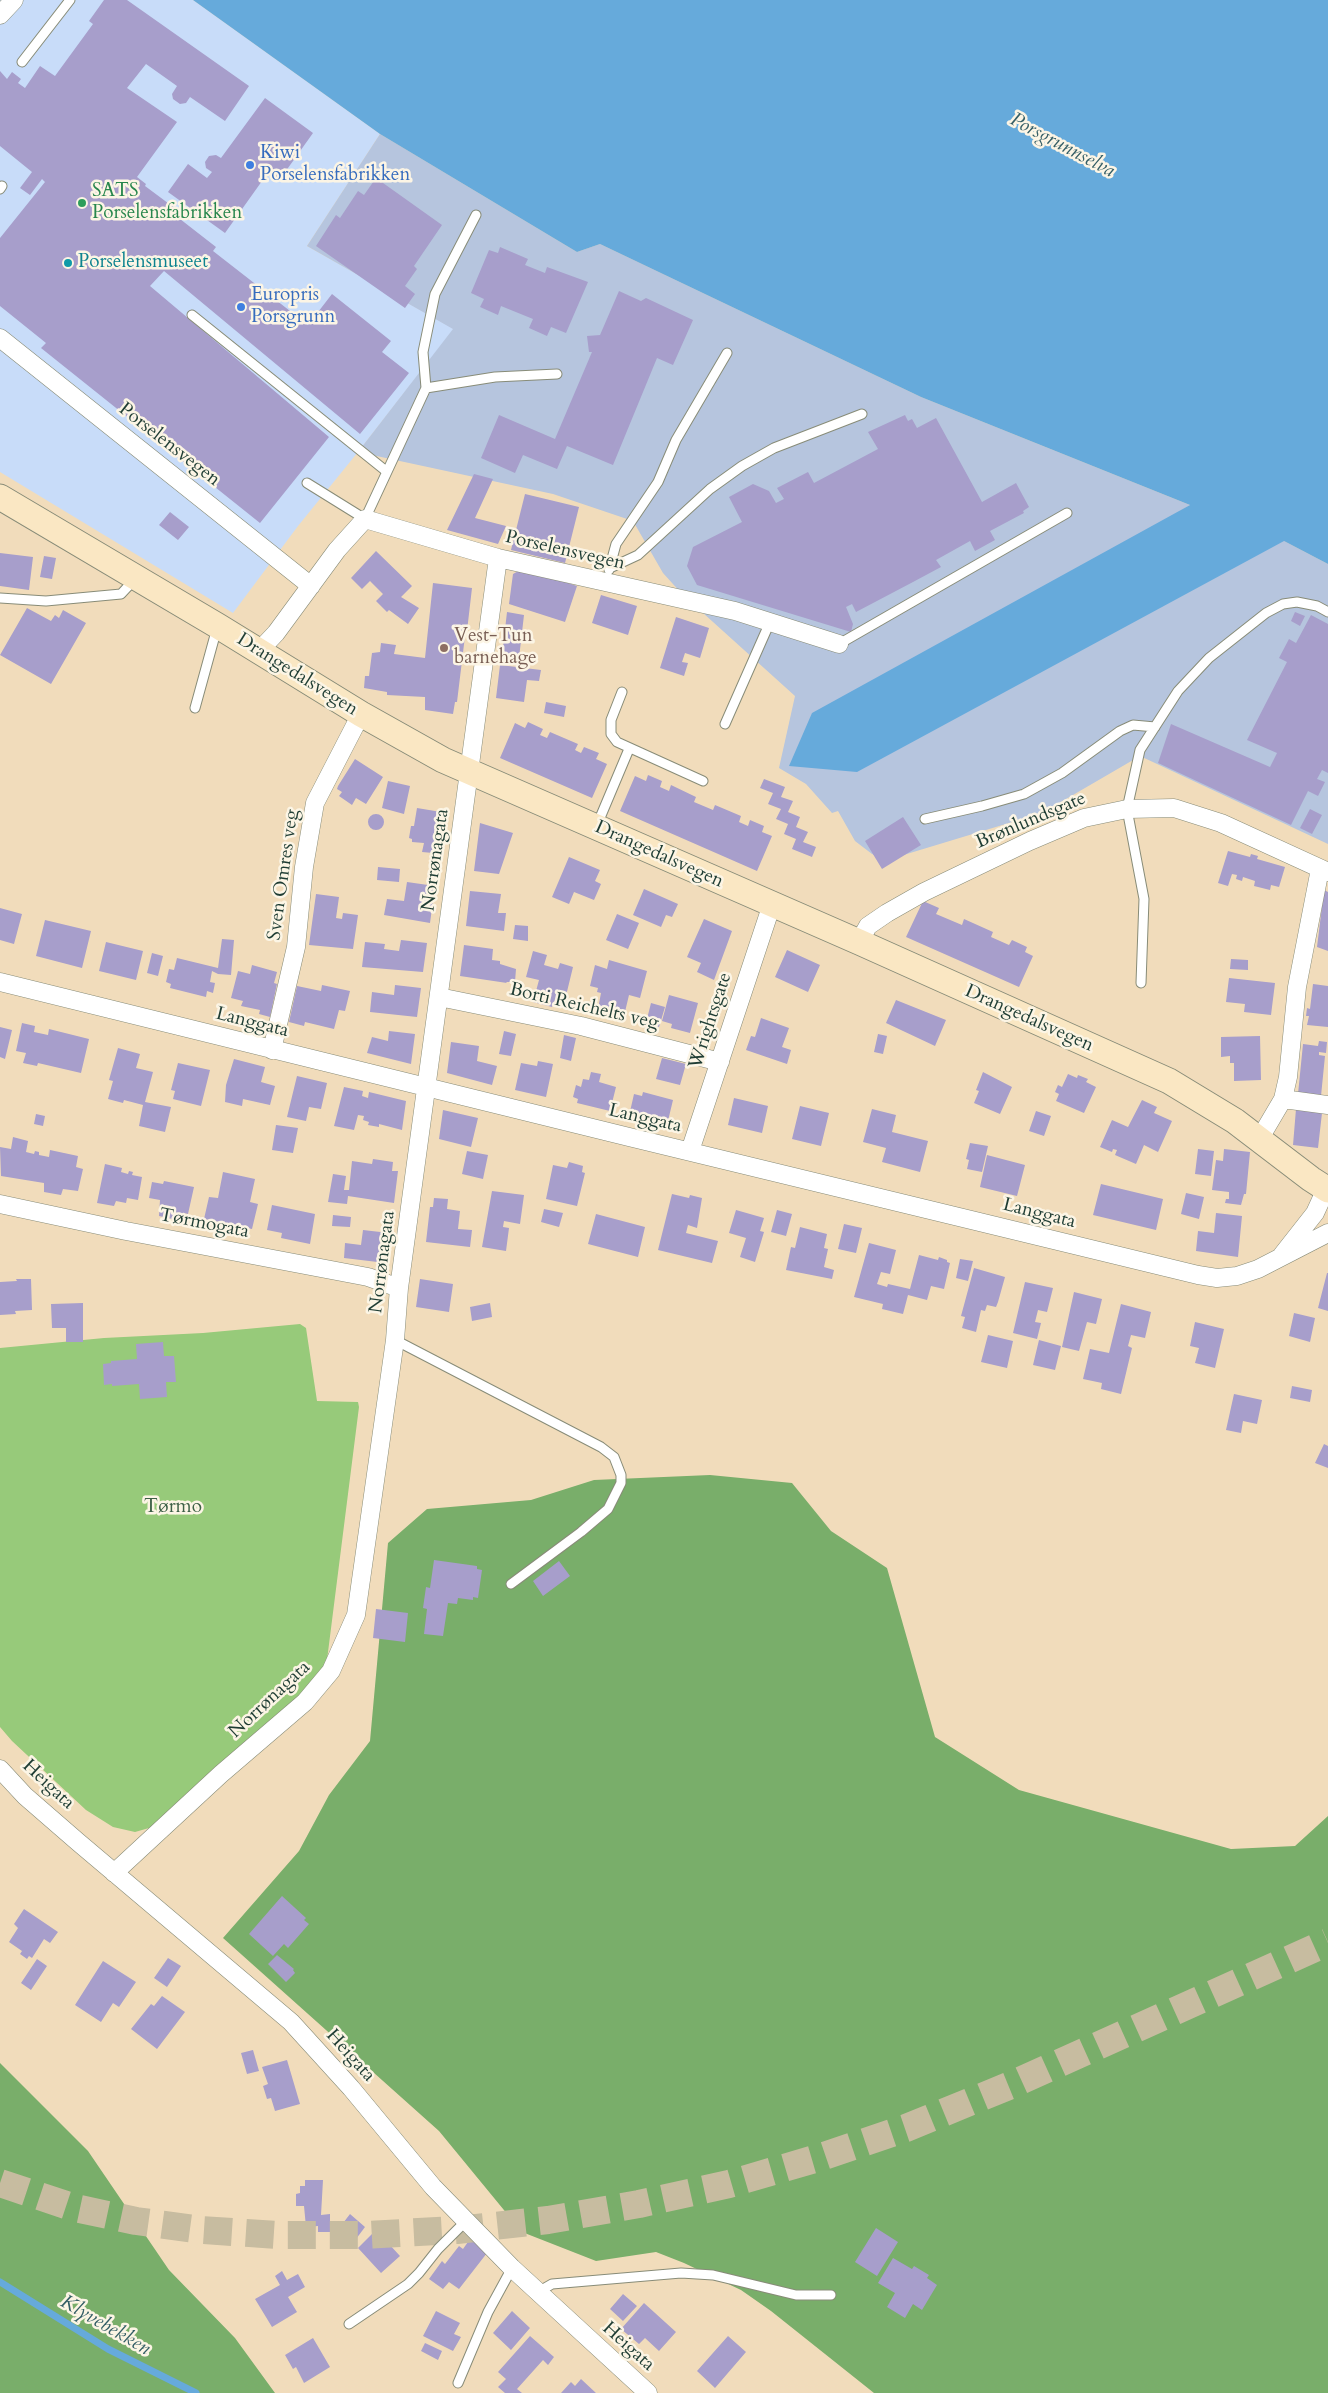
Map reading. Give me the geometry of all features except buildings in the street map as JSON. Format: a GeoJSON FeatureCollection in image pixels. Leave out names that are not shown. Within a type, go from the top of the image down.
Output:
{"type":"FeatureCollection","features":[{"type":"Feature","properties":{"kind":"street"},"geometry":{"type":"LineString","coordinates":[[0,15],[14,0]]}},
{"type":"Feature","properties":{"kind":"street","name":"Porselensvegen"},"geometry":{"type":"LineString","coordinates":[[0,338],[311,586]]}},
{"type":"Feature","properties":{"kind":"street","name":"Drangedalsvegen"},"geometry":{"type":"LineString","coordinates":[[0,498],[218,626],[360,714],[470,773],[860,942],[1170,1081],[1215,1107],[1260,1138],[1327,1189]]}},
{"type":"Feature","properties":{"kind":"street"},"geometry":{"type":"LineString","coordinates":[[259,651],[276,633],[337,550],[365,519]]}},
{"type":"Feature","properties":{"kind":"street","name":"Porselensvegen"},"geometry":{"type":"LineString","coordinates":[[365,519],[498,558],[608,575],[735,611],[838,644]]}},
{"type":"Feature","properties":{"kind":"street","name":"Norrønagata"},"geometry":{"type":"LineString","coordinates":[[114,1873],[221,1774],[305,1702],[331,1672],[356,1615],[396,1340],[399,1288],[498,558]]}},
{"type":"Feature","properties":{"kind":"street","name":"Sven Omres veg"},"geometry":{"type":"LineString","coordinates":[[272,1050],[296,947],[302,886],[315,803],[360,714]]}},
{"type":"Feature","properties":{"kind":"street","name":"Brønlundsgate"},"geometry":{"type":"LineString","coordinates":[[860,942],[868,926],[887,912],[924,892],[1030,841],[1084,818],[1126,809],[1174,808],[1221,823],[1324,871],[1298,987],[1288,1077],[1283,1099],[1260,1138]]}},
{"type":"Feature","properties":{"kind":"street","name":"Wrightsgate"},"geometry":{"type":"LineString","coordinates":[[690,1151],[772,904]]}},
{"type":"Feature","properties":{"kind":"street","name":"Langgata"},"geometry":{"type":"LineString","coordinates":[[0,982],[427,1088],[1198,1275],[1217,1278],[1237,1276],[1258,1269],[1317,1241],[1328,1233]]}},
{"type":"Feature","properties":{"kind":"street","name":"Borti Reichelts veg"},"geometry":{"type":"LineString","coordinates":[[439,997],[581,1026],[720,1062]]}},
{"type":"Feature","properties":{"kind":"street"},"geometry":{"type":"LineString","coordinates":[[1283,1099],[1328,1105]]}},
{"type":"Feature","properties":{"kind":"street","name":"Langgata"},"geometry":{"type":"LineString","coordinates":[[1280,1257],[1315,1213],[1327,1189]]}},
{"type":"Feature","properties":{"kind":"street","name":"Tørmogata"},"geometry":{"type":"LineString","coordinates":[[0,1204],[126,1231],[368,1277],[399,1288]]}},
{"type":"Feature","properties":{"kind":"street","name":"Heigata"},"geometry":{"type":"LineString","coordinates":[[0,1769],[26,1796],[114,1873],[291,2022],[351,2088],[433,2187],[512,2268],[648,2393]]}},
{"type":"Feature","properties":{"kind":"lane"},"geometry":{"type":"LineString","coordinates":[[22,62],[70,0]]}},
{"type":"Feature","properties":{"kind":"lane"},"geometry":{"type":"LineString","coordinates":[[307,483],[365,519],[426,388],[422,352],[435,294],[476,215]]}},
{"type":"Feature","properties":{"kind":"lane"},"geometry":{"type":"LineString","coordinates":[[192,316],[386,471]]}},
{"type":"Feature","properties":{"kind":"lane"},"geometry":{"type":"LineString","coordinates":[[608,575],[616,544],[658,482],[676,440],[727,353]]}},
{"type":"Feature","properties":{"kind":"lane"},"geometry":{"type":"LineString","coordinates":[[426,388],[495,377],[557,374]]}},
{"type":"Feature","properties":{"kind":"lane"},"geometry":{"type":"LineString","coordinates":[[608,575],[638,555],[710,490],[742,466],[774,448],[862,414]]}},
{"type":"Feature","properties":{"kind":"lane"},"geometry":{"type":"LineString","coordinates":[[838,644],[1067,513]]}},
{"type":"Feature","properties":{"kind":"lane"},"geometry":{"type":"LineString","coordinates":[[0,598],[46,601],[121,594],[135,579]]}},
{"type":"Feature","properties":{"kind":"lane"},"geometry":{"type":"LineString","coordinates":[[1141,983],[1144,899],[1126,809],[1140,750],[1178,691],[1209,658],[1266,613],[1283,604],[1297,602],[1317,606],[1328,612]]}},
{"type":"Feature","properties":{"kind":"lane"},"geometry":{"type":"LineString","coordinates":[[725,724],[770,622]]}},
{"type":"Feature","properties":{"kind":"lane"},"geometry":{"type":"LineString","coordinates":[[195,708],[218,626]]}},
{"type":"Feature","properties":{"kind":"lane"},"geometry":{"type":"LineString","coordinates":[[622,692],[611,720],[611,734],[617,742],[702,781]]}},
{"type":"Feature","properties":{"kind":"lane"},"geometry":{"type":"LineString","coordinates":[[925,819],[1024,794],[1062,774],[1120,732],[1133,726],[1155,727]]}},
{"type":"Feature","properties":{"kind":"lane"},"geometry":{"type":"LineString","coordinates":[[596,827],[629,749]]}},
{"type":"Feature","properties":{"kind":"lane"},"geometry":{"type":"LineString","coordinates":[[396,1340],[601,1447],[614,1457],[621,1475],[620,1483],[608,1509],[581,1532],[511,1584]]}},
{"type":"Feature","properties":{"kind":"lane"},"geometry":{"type":"LineString","coordinates":[[348,2324],[408,2284],[420,2273],[438,2249],[466,2221]]}},
{"type":"Feature","properties":{"kind":"lane"},"geometry":{"type":"LineString","coordinates":[[458,2383],[488,2312],[512,2268]]}},
{"type":"Feature","properties":{"kind":"lane"},"geometry":{"type":"LineString","coordinates":[[538,2292],[552,2284],[681,2273],[714,2275],[796,2295],[831,2295]]}},
{"type":"Feature","properties":{"kind":"shaded area"},"geometry":{"type":"Polygon","coordinates":[[[0,0],[193,0],[380,134],[307,246],[454,329],[298,526],[233,613],[0,472],[0,0]]]}},
{"type":"Feature","properties":{"kind":"shaded area"},"geometry":{"type":"Polygon","coordinates":[[[380,134],[577,252],[600,244],[921,397],[1190,505],[1175,514],[1284,541],[1328,564],[1328,844],[1140,756],[1042,813],[887,860],[872,854],[855,841],[838,811],[832,813],[806,784],[779,768],[795,696],[682,594],[663,573],[633,521],[553,494],[358,452],[453,329],[307,246],[380,134]]]}},
{"type":"Feature","properties":{"kind":"green space","name":"Tørmo"},"geometry":{"type":"Polygon","coordinates":[[[300,1324],[306,1328],[317,1401],[358,1402],[359,1407],[327,1660],[308,1704],[156,1826],[135,1832],[113,1827],[86,1810],[12,1741],[0,1727],[0,1348],[104,1338],[203,1333],[300,1324]]]}},
{"type":"Feature","properties":{"kind":"green space"},"geometry":{"type":"Polygon","coordinates":[[[710,1475],[792,1483],[831,1531],[887,1568],[935,1737],[1019,1790],[1231,1849],[1295,1846],[1328,1816],[1328,2393],[874,2393],[771,2311],[741,2290],[684,2263],[656,2252],[596,2261],[522,2232],[439,2131],[223,1938],[299,1851],[329,1795],[370,1741],[388,1543],[427,1509],[531,1500],[594,1480],[710,1475]]]}},
{"type":"Feature","properties":{"kind":"green space"},"geometry":{"type":"Polygon","coordinates":[[[0,2063],[88,2151],[169,2270],[235,2338],[275,2393],[0,2393],[0,2063]]]}},
{"type":"Feature","properties":{"kind":"water","name":"Porsgrunnselva"},"geometry":{"type":"Polygon","coordinates":[[[193,0],[1328,0],[1328,564],[1284,541],[857,772],[789,766],[812,713],[1190,505],[921,397],[600,244],[577,252],[380,134],[193,0]]]}},
{"type":"Feature","properties":{"kind":"waterway","name":"Klyvebekken"},"geometry":{"type":"LineString","coordinates":[[0,2282],[108,2349],[196,2393]]}},
{"type":"Feature","properties":{"kind":"tunnel"},"geometry":{"type":"LineString","coordinates":[[0,2183],[75,2208],[136,2221],[202,2230],[278,2235],[365,2235],[457,2230],[548,2220],[639,2204],[729,2184],[818,2158],[906,2128],[1011,2085],[1328,1942]]}},
{"type":"Feature","properties":{"kind":"place","name":"Kiwi Porselensfabrikken"},"geometry":{"type":"Point","coordinates":[250,165]}},
{"type":"Feature","properties":{"kind":"place","name":"SATS Porselensfabrikken"},"geometry":{"type":"Point","coordinates":[82,203]}},
{"type":"Feature","properties":{"kind":"place","name":"Porselensmuseet"},"geometry":{"type":"Point","coordinates":[68,263]}},
{"type":"Feature","properties":{"kind":"place","name":"Europris Porsgrunn"},"geometry":{"type":"Point","coordinates":[241,307]}},
{"type":"Feature","properties":{"kind":"place","name":"Vest-Tun barnehage"},"geometry":{"type":"Point","coordinates":[444,648]}}]}
